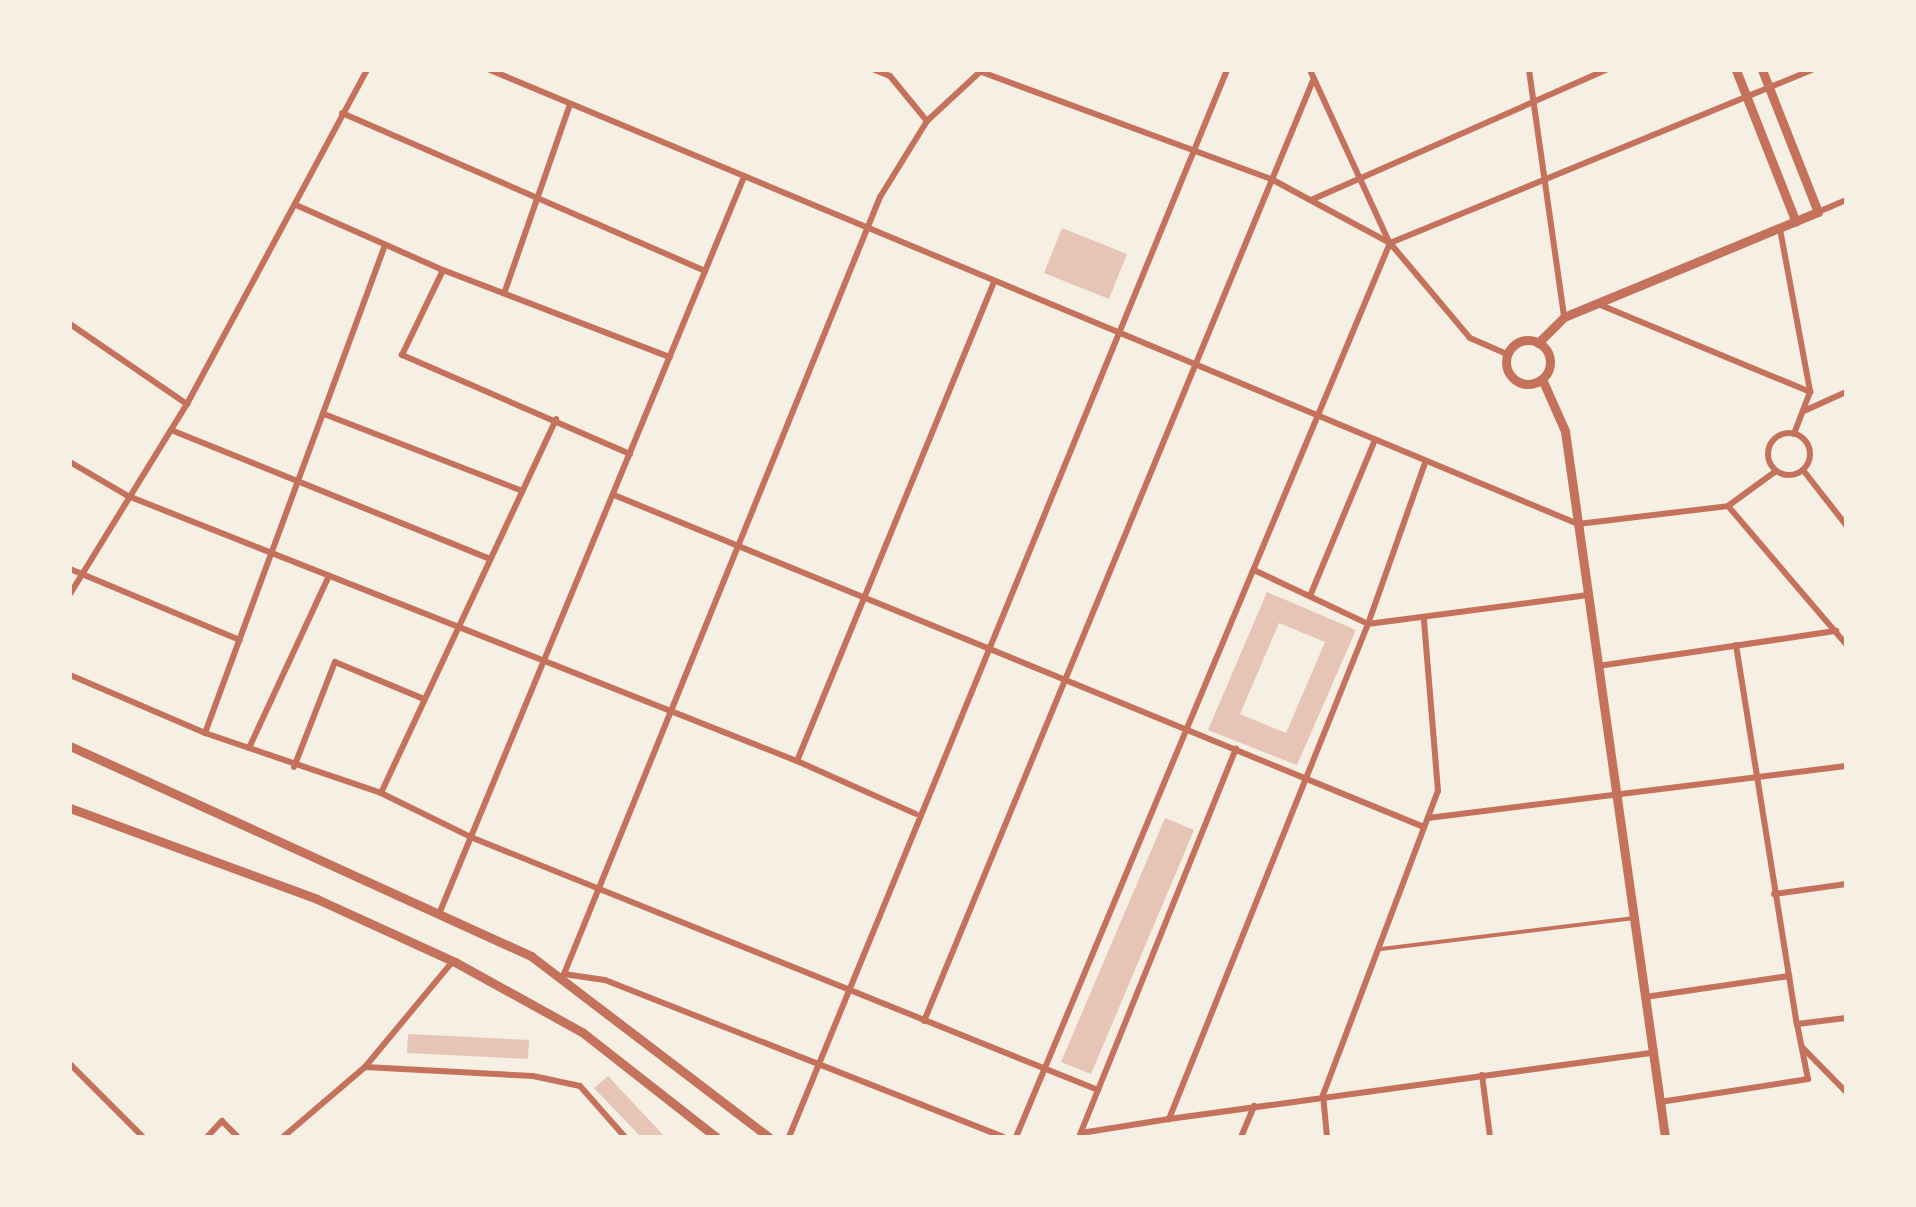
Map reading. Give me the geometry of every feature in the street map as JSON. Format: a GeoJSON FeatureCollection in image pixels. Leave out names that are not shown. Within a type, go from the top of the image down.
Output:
{"type":"FeatureCollection","features":[{"type":"Feature","properties":{"kind":"street"},"geometry":{"type":"LineString","coordinates":[[70,594],[187,404],[367,70]]}},
{"type":"Feature","properties":{"kind":"street"},"geometry":{"type":"LineString","coordinates":[[490,70],[1424,464],[1578,524],[1728,506],[1776,471],[1803,470]]}},
{"type":"Feature","properties":{"kind":"street"},"geometry":{"type":"LineString","coordinates":[[874,70],[890,76],[927,122]]}},
{"type":"Feature","properties":{"kind":"street"},"geometry":{"type":"LineString","coordinates":[[789,1137],[851,990],[916,814],[1227,70]]}},
{"type":"Feature","properties":{"kind":"street"},"geometry":{"type":"LineString","coordinates":[[1530,70],[1564,318]]}},
{"type":"Feature","properties":{"kind":"street"},"geometry":{"type":"LineString","coordinates":[[1310,200],[1533,97],[1606,70]]}},
{"type":"Feature","properties":{"kind":"street"},"geometry":{"type":"LineString","coordinates":[[1736,70],[1796,222]]}},
{"type":"Feature","properties":{"kind":"street"},"geometry":{"type":"LineString","coordinates":[[1762,70],[1818,212]]}},
{"type":"Feature","properties":{"kind":"street"},"geometry":{"type":"LineString","coordinates":[[1016,1137],[1190,733],[1314,417],[1390,243],[1812,70]]}},
{"type":"Feature","properties":{"kind":"street"},"geometry":{"type":"LineString","coordinates":[[564,974],[898,162],[927,122],[980,71],[1272,180],[1390,243]]}},
{"type":"Feature","properties":{"kind":"street"},"geometry":{"type":"LineString","coordinates":[[1312,74],[1390,243],[1470,338],[1507,354],[1515,380],[1542,379]]}},
{"type":"Feature","properties":{"kind":"street"},"geometry":{"type":"LineString","coordinates":[[924,1021],[1272,180],[1312,74]]}},
{"type":"Feature","properties":{"kind":"street"},"geometry":{"type":"LineString","coordinates":[[504,291],[570,104]]}},
{"type":"Feature","properties":{"kind":"street"},"geometry":{"type":"LineString","coordinates":[[342,113],[706,272]]}},
{"type":"Feature","properties":{"kind":"street"},"geometry":{"type":"LineString","coordinates":[[438,915],[744,177]]}},
{"type":"Feature","properties":{"kind":"street"},"geometry":{"type":"LineString","coordinates":[[1538,343],[1564,318],[1595,303],[1846,200]]}},
{"type":"Feature","properties":{"kind":"street"},"geometry":{"type":"LineString","coordinates":[[296,205],[443,270],[670,357]]}},
{"type":"Feature","properties":{"kind":"street"},"geometry":{"type":"LineString","coordinates":[[1776,471],[1771,444],[1794,434],[1810,392],[1780,229]]}},
{"type":"Feature","properties":{"kind":"street"},"geometry":{"type":"LineString","coordinates":[[205,733],[385,246]]}},
{"type":"Feature","properties":{"kind":"street"},"geometry":{"type":"LineString","coordinates":[[443,270],[402,354],[630,454]]}},
{"type":"Feature","properties":{"kind":"street"},"geometry":{"type":"LineString","coordinates":[[798,760],[994,282]]}},
{"type":"Feature","properties":{"kind":"street"},"geometry":{"type":"LineString","coordinates":[[1595,303],[1810,392]]}},
{"type":"Feature","properties":{"kind":"street"},"geometry":{"type":"LineString","coordinates":[[70,324],[187,404]]}},
{"type":"Feature","properties":{"kind":"street"},"geometry":{"type":"LineString","coordinates":[[1507,354],[1524,340],[1538,343],[1550,360],[1542,379],[1565,432],[1665,1137]]}},
{"type":"Feature","properties":{"kind":"street"},"geometry":{"type":"LineString","coordinates":[[1802,411],[1846,392]]}},
{"type":"Feature","properties":{"kind":"street"},"geometry":{"type":"LineString","coordinates":[[324,414],[522,491]]}},
{"type":"Feature","properties":{"kind":"street"},"geometry":{"type":"LineString","coordinates":[[381,793],[556,419]]}},
{"type":"Feature","properties":{"kind":"street"},"geometry":{"type":"LineString","coordinates":[[172,430],[490,559]]}},
{"type":"Feature","properties":{"kind":"street"},"geometry":{"type":"LineString","coordinates":[[1794,434],[1810,453],[1803,470]]}},
{"type":"Feature","properties":{"kind":"street"},"geometry":{"type":"LineString","coordinates":[[1310,596],[1374,442]]}},
{"type":"Feature","properties":{"kind":"street"},"geometry":{"type":"LineString","coordinates":[[70,462],[128,496],[671,714],[798,760],[916,814]]}},
{"type":"Feature","properties":{"kind":"street"},"geometry":{"type":"LineString","coordinates":[[1169,1119],[1308,785],[1424,464]]}},
{"type":"Feature","properties":{"kind":"street"},"geometry":{"type":"LineString","coordinates":[[1803,470],[1846,525]]}},
{"type":"Feature","properties":{"kind":"street"},"geometry":{"type":"LineString","coordinates":[[614,496],[1236,750],[1308,785],[1424,827]]}},
{"type":"Feature","properties":{"kind":"street"},"geometry":{"type":"LineString","coordinates":[[1728,506],[1846,644]]}},
{"type":"Feature","properties":{"kind":"street"},"geometry":{"type":"LineString","coordinates":[[70,569],[240,640]]}},
{"type":"Feature","properties":{"kind":"street"},"geometry":{"type":"LineString","coordinates":[[1254,570],[1368,624],[1424,621],[1588,594]]}},
{"type":"Feature","properties":{"kind":"street"},"geometry":{"type":"LineString","coordinates":[[249,748],[329,576]]}},
{"type":"Feature","properties":{"kind":"street"},"geometry":{"type":"LineString","coordinates":[[1327,1137],[1323,1095],[1438,791],[1424,621]]}},
{"type":"Feature","properties":{"kind":"street"},"geometry":{"type":"LineString","coordinates":[[1598,666],[1836,630]]}},
{"type":"Feature","properties":{"kind":"street"},"geometry":{"type":"LineString","coordinates":[[1660,1102],[1808,1079],[1774,894],[1736,645]]}},
{"type":"Feature","properties":{"kind":"street"},"geometry":{"type":"LineString","coordinates":[[294,766],[335,662],[425,699]]}},
{"type":"Feature","properties":{"kind":"street"},"geometry":{"type":"LineString","coordinates":[[70,675],[205,733],[381,793],[473,838],[1098,1090]]}},
{"type":"Feature","properties":{"kind":"street"},"geometry":{"type":"LineString","coordinates":[[70,746],[564,974],[769,1137]]}},
{"type":"Feature","properties":{"kind":"street"},"geometry":{"type":"LineString","coordinates":[[1079,1135],[1236,750]]}},
{"type":"Feature","properties":{"kind":"street"},"geometry":{"type":"LineString","coordinates":[[1428,818],[1846,766]]}},
{"type":"Feature","properties":{"kind":"street"},"geometry":{"type":"LineString","coordinates":[[70,808],[317,899],[453,961],[582,1032],[716,1137]]}},
{"type":"Feature","properties":{"kind":"street"},"geometry":{"type":"LineString","coordinates":[[1774,894],[1846,884]]}},
{"type":"Feature","properties":{"kind":"street"},"geometry":{"type":"LineString","coordinates":[[284,1137],[365,1067],[453,961]]}},
{"type":"Feature","properties":{"kind":"street"},"geometry":{"type":"LineString","coordinates":[[564,974],[605,980],[1004,1137]]}},
{"type":"Feature","properties":{"kind":"street"},"geometry":{"type":"LineString","coordinates":[[1645,997],[1789,976]]}},
{"type":"Feature","properties":{"kind":"street"},"geometry":{"type":"LineString","coordinates":[[1798,1024],[1846,1018]]}},
{"type":"Feature","properties":{"kind":"street"},"geometry":{"type":"LineString","coordinates":[[1802,1047],[1846,1092]]}},
{"type":"Feature","properties":{"kind":"street"},"geometry":{"type":"LineString","coordinates":[[1079,1135],[1323,1095],[1653,1053]]}},
{"type":"Feature","properties":{"kind":"street"},"geometry":{"type":"LineString","coordinates":[[70,1064],[143,1137]]}},
{"type":"Feature","properties":{"kind":"street"},"geometry":{"type":"LineString","coordinates":[[365,1067],[533,1076],[580,1086],[625,1137]]}},
{"type":"Feature","properties":{"kind":"street"},"geometry":{"type":"LineString","coordinates":[[1482,1075],[1490,1137]]}},
{"type":"Feature","properties":{"kind":"street"},"geometry":{"type":"LineString","coordinates":[[1241,1137],[1254,1106]]}},
{"type":"Feature","properties":{"kind":"street"},"geometry":{"type":"LineString","coordinates":[[207,1137],[222,1121],[238,1137]]}},
{"type":"Feature","properties":{"kind":"lane"},"geometry":{"type":"LineString","coordinates":[[1376,949],[1634,918]]}},
{"type":"Feature","properties":{"kind":"building"},"geometry":{"type":"Polygon","coordinates":[[[1062,228],[1127,254],[1109,299],[1044,273],[1062,228]]]}},
{"type":"Feature","properties":{"kind":"building"},"geometry":{"type":"Polygon","coordinates":[[[1267,592],[1356,630],[1297,765],[1208,730],[1267,592]],[[1279,623],[1240,714],[1286,733],[1325,642],[1279,623]]]}},
{"type":"Feature","properties":{"kind":"building"},"geometry":{"type":"Polygon","coordinates":[[[1165,818],[1194,830],[1091,1074],[1061,1062],[1165,818]]]}},
{"type":"Feature","properties":{"kind":"building"},"geometry":{"type":"Polygon","coordinates":[[[408,1034],[529,1040],[528,1059],[407,1053],[408,1034]]]}},
{"type":"Feature","properties":{"kind":"building"},"geometry":{"type":"Polygon","coordinates":[[[608,1076],[665,1137],[641,1137],[594,1088],[608,1076]]]}}]}
